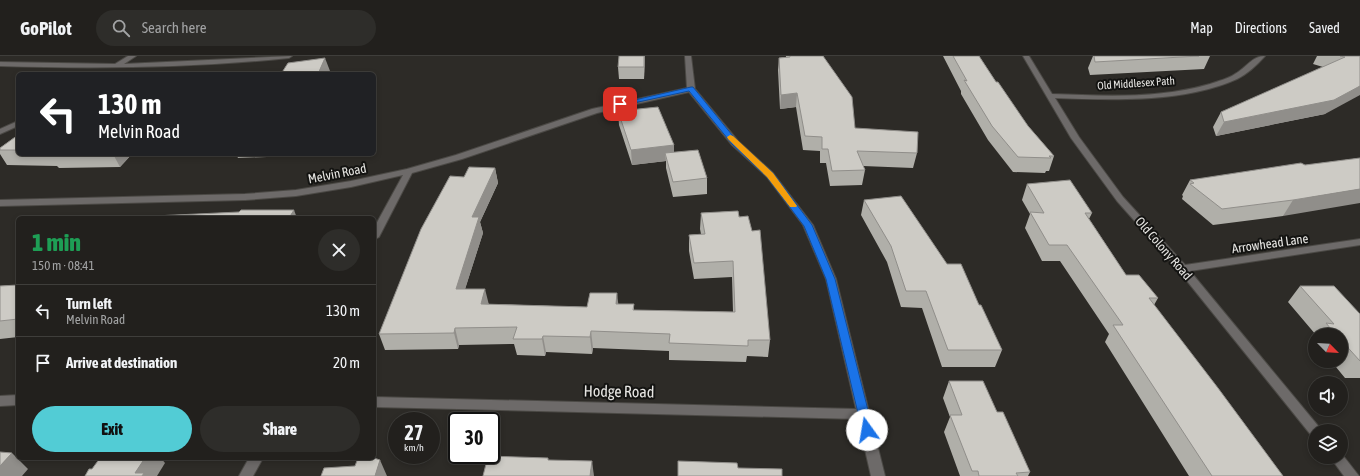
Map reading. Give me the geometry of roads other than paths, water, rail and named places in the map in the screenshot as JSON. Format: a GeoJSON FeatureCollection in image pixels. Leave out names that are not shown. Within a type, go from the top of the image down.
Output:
{"type":"FeatureCollection","features":[{"type":"Feature","properties":{"kind":"street"},"geometry":{"type":"LineString","coordinates":[[106,72],[133,56]]}},
{"type":"Feature","properties":{"kind":"street"},"geometry":{"type":"LineString","coordinates":[[0,64],[113,67],[184,64],[290,56]]}},
{"type":"Feature","properties":{"kind":"street"},"geometry":{"type":"LineString","coordinates":[[688,56],[691,88],[734,143],[770,175],[808,225],[831,279],[878,476]]}},
{"type":"Feature","properties":{"kind":"street","name":"Old Colony Road"},"geometry":{"type":"LineString","coordinates":[[1026,56],[1075,138],[1120,199],[1183,269],[1309,424]]}},
{"type":"Feature","properties":{"kind":"street","name":"Old Middlesex Path"},"geometry":{"type":"LineString","coordinates":[[1050,96],[1143,96],[1183,91],[1234,77],[1247,69],[1258,57]]}},
{"type":"Feature","properties":{"kind":"street","name":"Melvin Road"},"geometry":{"type":"LineString","coordinates":[[0,203],[245,196],[296,193],[351,184],[409,171],[459,157],[595,111],[691,88]]}},
{"type":"Feature","properties":{"kind":"street"},"geometry":{"type":"LineString","coordinates":[[0,132],[16,124]]}},
{"type":"Feature","properties":{"kind":"street"},"geometry":{"type":"LineString","coordinates":[[376,233],[409,171]]}},
{"type":"Feature","properties":{"kind":"street","name":"Arrowhead Lane"},"geometry":{"type":"LineString","coordinates":[[1183,269],[1309,251],[1360,242]]}},
{"type":"Feature","properties":{"kind":"street"},"geometry":{"type":"LineString","coordinates":[[0,401],[16,400]]}},
{"type":"Feature","properties":{"kind":"street","name":"Hodge Road"},"geometry":{"type":"LineString","coordinates":[[376,402],[864,414]]}},
{"type":"Feature","properties":{"kind":"street"},"geometry":{"type":"LineString","coordinates":[[246,476],[255,460]]}},
{"type":"Feature","properties":{"kind":"street"},"geometry":{"type":"LineString","coordinates":[[1343,464],[1352,476]]}}]}
